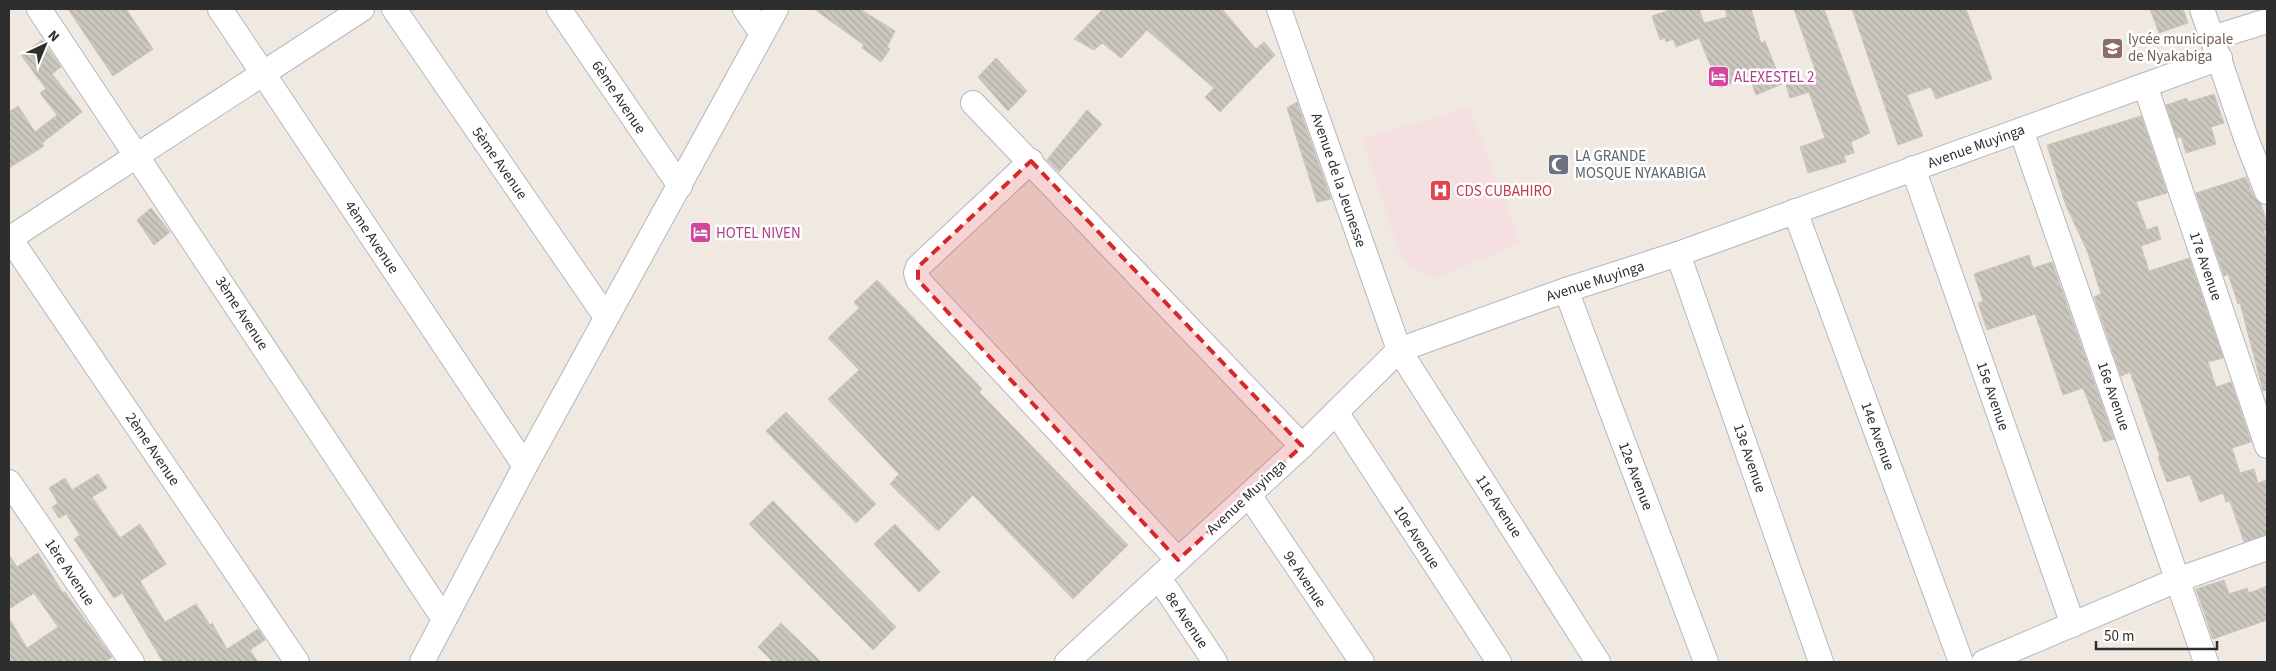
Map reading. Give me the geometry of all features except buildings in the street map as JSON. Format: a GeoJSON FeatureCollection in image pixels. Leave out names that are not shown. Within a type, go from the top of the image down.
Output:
{"type":"FeatureCollection","features":[{"type":"Feature","properties":{"kind":"street","name":"3ème Avenue"},"geometry":{"type":"LineString","coordinates":[[39,9],[444,619]]}},
{"type":"Feature","properties":{"kind":"street","name":"4ème Avenue"},"geometry":{"type":"LineString","coordinates":[[220,9],[525,466]]}},
{"type":"Feature","properties":{"kind":"street"},"geometry":{"type":"LineString","coordinates":[[9,238],[362,9]]}},
{"type":"Feature","properties":{"kind":"street","name":"5ème Avenue"},"geometry":{"type":"LineString","coordinates":[[394,9],[606,317]]}},
{"type":"Feature","properties":{"kind":"street","name":"6ème Avenue"},"geometry":{"type":"LineString","coordinates":[[559,9],[680,186]]}},
{"type":"Feature","properties":{"kind":"street"},"geometry":{"type":"LineString","coordinates":[[745,9],[762,34]]}},
{"type":"Feature","properties":{"kind":"street"},"geometry":{"type":"LineString","coordinates":[[422,662],[525,466],[776,9]]}},
{"type":"Feature","properties":{"kind":"street","name":"Avenue de la Jeunesse"},"geometry":{"type":"LineString","coordinates":[[1279,9],[1399,350]]}},
{"type":"Feature","properties":{"kind":"street"},"geometry":{"type":"LineString","coordinates":[[2202,9],[2267,192]]}},
{"type":"Feature","properties":{"kind":"street","name":"Avenue Muyinga"},"geometry":{"type":"LineString","coordinates":[[1068,662],[1302,446],[1399,350],[1566,290],[1678,254],[2144,85],[2267,21]]}},
{"type":"Feature","properties":{"kind":"street","name":"17e Avenue"},"geometry":{"type":"LineString","coordinates":[[2144,85],[2267,446]]}},
{"type":"Feature","properties":{"kind":"street"},"geometry":{"type":"LineString","coordinates":[[973,102],[1302,446]]}},
{"type":"Feature","properties":{"kind":"street","name":"16e Avenue"},"geometry":{"type":"LineString","coordinates":[[2021,130],[2206,662]]}},
{"type":"Feature","properties":{"kind":"street"},"geometry":{"type":"LineString","coordinates":[[1031,162],[918,267],[916,273],[918,280],[1178,560]]}},
{"type":"Feature","properties":{"kind":"street","name":"15e Avenue"},"geometry":{"type":"LineString","coordinates":[[1913,168],[2073,625]]}},
{"type":"Feature","properties":{"kind":"street","name":"14e Avenue"},"geometry":{"type":"LineString","coordinates":[[1795,211],[1961,662]]}},
{"type":"Feature","properties":{"kind":"street","name":"2ème Avenue"},"geometry":{"type":"LineString","coordinates":[[9,238],[297,662]]}},
{"type":"Feature","properties":{"kind":"street","name":"13e Avenue"},"geometry":{"type":"LineString","coordinates":[[1678,254],[1821,662]]}},
{"type":"Feature","properties":{"kind":"street","name":"12e Avenue"},"geometry":{"type":"LineString","coordinates":[[1566,290],[1706,662]]}},
{"type":"Feature","properties":{"kind":"street","name":"11e Avenue"},"geometry":{"type":"LineString","coordinates":[[1399,350],[1598,662]]}},
{"type":"Feature","properties":{"kind":"street","name":"10e Avenue"},"geometry":{"type":"LineString","coordinates":[[1336,412],[1499,662]]}},
{"type":"Feature","properties":{"kind":"street","name":"1ère Avenue"},"geometry":{"type":"LineString","coordinates":[[9,482],[132,662]]}},
{"type":"Feature","properties":{"kind":"street","name":"9e Avenue"},"geometry":{"type":"LineString","coordinates":[[1248,495],[1362,662]]}},
{"type":"Feature","properties":{"kind":"street"},"geometry":{"type":"LineString","coordinates":[[1984,662],[2177,580],[2267,548]]}},
{"type":"Feature","properties":{"kind":"street","name":"8e Avenue"},"geometry":{"type":"LineString","coordinates":[[1159,578],[1215,662]]}},
{"type":"Feature","properties":{"kind":"highlighted area"},"geometry":{"type":"Polygon","coordinates":[[[1031,161],[1302,446],[1178,560],[918,280],[918,267],[1031,161]]]}},
{"type":"Feature","properties":{"kind":"shaded area","name":"CDS CUBAHIRO"},"geometry":{"type":"Polygon","coordinates":[[[1469,107],[1520,243],[1435,279],[1402,261],[1362,139],[1469,107]]]}},
{"type":"Feature","properties":{"kind":"place","name":"lycée municipale de Nyakabiga"},"geometry":{"type":"Point","coordinates":[2112,48]}},
{"type":"Feature","properties":{"kind":"place","name":"ALEXESTEL 2"},"geometry":{"type":"Point","coordinates":[1718,77]}},
{"type":"Feature","properties":{"kind":"place","name":"LA GRANDE MOSQUE NYAKABIGA"},"geometry":{"type":"Point","coordinates":[1559,165]}},
{"type":"Feature","properties":{"kind":"place","name":"CDS CUBAHIRO"},"geometry":{"type":"Point","coordinates":[1440,191]}},
{"type":"Feature","properties":{"kind":"place","name":"HOTEL NIVEN"},"geometry":{"type":"Point","coordinates":[700,233]}}]}
